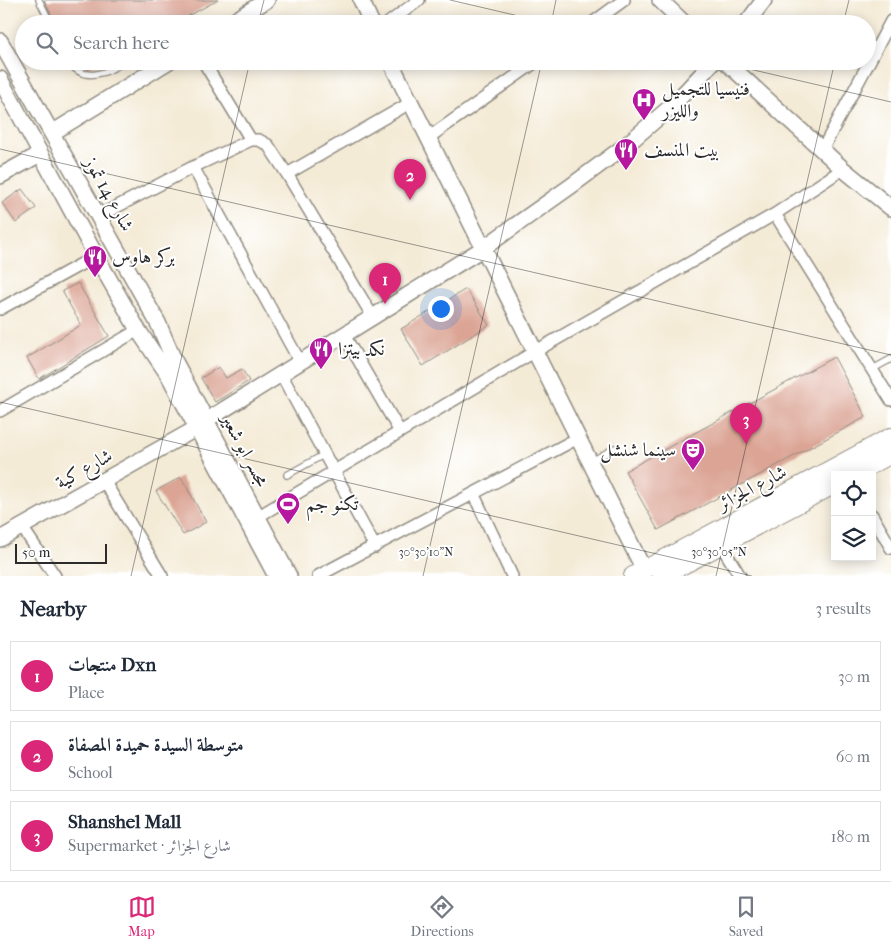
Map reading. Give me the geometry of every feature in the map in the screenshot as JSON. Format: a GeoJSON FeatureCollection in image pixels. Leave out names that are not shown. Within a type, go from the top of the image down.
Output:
{"type":"FeatureCollection","features":[{"type":"Feature","properties":{"kind":"main road","name":"شارع الجزائر"},"geometry":{"type":"LineString","coordinates":[[638,573],[891,437]]}},
{"type":"Feature","properties":{"kind":"main road"},"geometry":{"type":"LineString","coordinates":[[859,471],[891,454]]}},
{"type":"Feature","properties":{"kind":"main road","name":"شارع الجزائر"},"geometry":{"type":"LineString","coordinates":[[662,576],[831,486]]}},
{"type":"Feature","properties":{"kind":"street"},"geometry":{"type":"LineString","coordinates":[[243,15],[267,0]]}},
{"type":"Feature","properties":{"kind":"street"},"geometry":{"type":"LineString","coordinates":[[361,0],[368,15]]}},
{"type":"Feature","properties":{"kind":"street"},"geometry":{"type":"LineString","coordinates":[[399,15],[419,0]]}},
{"type":"Feature","properties":{"kind":"street"},"geometry":{"type":"LineString","coordinates":[[603,15],[624,0]]}},
{"type":"Feature","properties":{"kind":"street"},"geometry":{"type":"LineString","coordinates":[[660,0],[676,15]]}},
{"type":"Feature","properties":{"kind":"street"},"geometry":{"type":"LineString","coordinates":[[753,15],[764,0]]}},
{"type":"Feature","properties":{"kind":"street"},"geometry":{"type":"LineString","coordinates":[[876,49],[891,21]]}},
{"type":"Feature","properties":{"kind":"street","name":"شارع 14 تموز"},"geometry":{"type":"LineString","coordinates":[[0,41],[15,68]]}},
{"type":"Feature","properties":{"kind":"street","name":"شارع 14 تموز"},"geometry":{"type":"LineString","coordinates":[[16,70],[158,323],[174,372]]}},
{"type":"Feature","properties":{"kind":"street"},"geometry":{"type":"LineString","coordinates":[[52,134],[155,70]]}},
{"type":"Feature","properties":{"kind":"street"},"geometry":{"type":"LineString","coordinates":[[208,70],[251,140]]}},
{"type":"Feature","properties":{"kind":"street"},"geometry":{"type":"LineString","coordinates":[[394,70],[590,462],[638,573]]}},
{"type":"Feature","properties":{"kind":"street"},"geometry":{"type":"LineString","coordinates":[[428,138],[524,70]]}},
{"type":"Feature","properties":{"kind":"street"},"geometry":{"type":"LineString","coordinates":[[215,414],[482,249],[625,146],[674,104],[706,70]]}},
{"type":"Feature","properties":{"kind":"street"},"geometry":{"type":"LineString","coordinates":[[735,70],[843,169],[891,208]]}},
{"type":"Feature","properties":{"kind":"street"},"geometry":{"type":"LineString","coordinates":[[822,150],[865,70]]}},
{"type":"Feature","properties":{"kind":"street"},"geometry":{"type":"LineString","coordinates":[[0,79],[138,330],[188,433],[266,576]]}},
{"type":"Feature","properties":{"kind":"street"},"geometry":{"type":"LineString","coordinates":[[287,174],[410,103]]}},
{"type":"Feature","properties":{"kind":"street"},"geometry":{"type":"LineString","coordinates":[[98,217],[193,167],[251,140],[259,140],[268,145],[287,174],[373,317]]}},
{"type":"Feature","properties":{"kind":"street"},"geometry":{"type":"LineString","coordinates":[[0,176],[40,154]]}},
{"type":"Feature","properties":{"kind":"street"},"geometry":{"type":"LineString","coordinates":[[193,167],[300,362]]}},
{"type":"Feature","properties":{"kind":"street"},"geometry":{"type":"LineString","coordinates":[[264,513],[534,352],[775,214],[843,169]]}},
{"type":"Feature","properties":{"kind":"street"},"geometry":{"type":"LineString","coordinates":[[775,214],[891,400]]}},
{"type":"Feature","properties":{"kind":"street"},"geometry":{"type":"LineString","coordinates":[[0,309],[96,256]]}},
{"type":"Feature","properties":{"kind":"street"},"geometry":{"type":"LineString","coordinates":[[158,323],[181,354],[215,414],[297,576]]}},
{"type":"Feature","properties":{"kind":"street"},"geometry":{"type":"LineString","coordinates":[[138,330],[174,372]]}},
{"type":"Feature","properties":{"kind":"street"},"geometry":{"type":"LineString","coordinates":[[0,411],[138,330]]}},
{"type":"Feature","properties":{"kind":"street"},"geometry":{"type":"LineString","coordinates":[[344,335],[400,432]]}},
{"type":"Feature","properties":{"kind":"street","name":"مجسر ابو شعير"},"geometry":{"type":"LineString","coordinates":[[174,372],[276,576]]}},
{"type":"Feature","properties":{"kind":"street","name":"مجسر ابو شعير"},"geometry":{"type":"LineString","coordinates":[[174,372],[290,576]]}},
{"type":"Feature","properties":{"kind":"street"},"geometry":{"type":"LineString","coordinates":[[281,374],[335,471],[374,547]]}},
{"type":"Feature","properties":{"kind":"street","name":"شارع كية"},"geometry":{"type":"LineString","coordinates":[[0,539],[188,433]]}},
{"type":"Feature","properties":{"kind":"street"},"geometry":{"type":"LineString","coordinates":[[318,576],[474,495],[578,438]]}},
{"type":"Feature","properties":{"kind":"street"},"geometry":{"type":"LineString","coordinates":[[104,480],[162,576]]}},
{"type":"Feature","properties":{"kind":"street"},"geometry":{"type":"LineString","coordinates":[[474,495],[512,576]]}},
{"type":"Feature","properties":{"kind":"street"},"geometry":{"type":"LineString","coordinates":[[873,516],[891,548]]}},
{"type":"Feature","properties":{"kind":"street"},"geometry":{"type":"LineString","coordinates":[[22,527],[55,576]]}},
{"type":"Feature","properties":{"kind":"street"},"geometry":{"type":"LineString","coordinates":[[721,544],[740,576]]}},
{"type":"Feature","properties":{"kind":"lane"},"geometry":{"type":"LineString","coordinates":[[39,0],[46,15]]}},
{"type":"Feature","properties":{"kind":"lane"},"geometry":{"type":"LineString","coordinates":[[76,70],[79,73],[89,75],[113,70]]}},
{"type":"Feature","properties":{"kind":"lane"},"geometry":{"type":"LineString","coordinates":[[871,370],[891,359]]}},
{"type":"Feature","properties":{"kind":"lane"},"geometry":{"type":"LineString","coordinates":[[590,462],[615,448]]}},
{"type":"Feature","properties":{"kind":"lane"},"geometry":{"type":"LineString","coordinates":[[287,475],[325,454]]}},
{"type":"Feature","properties":{"kind":"building"},"geometry":{"type":"Polygon","coordinates":[[[44,0],[218,0],[190,15],[52,15],[44,0]]]}},
{"type":"Feature","properties":{"kind":"building"},"geometry":{"type":"Polygon","coordinates":[[[22,189],[36,208],[16,223],[2,203],[22,189]]]}},
{"type":"Feature","properties":{"kind":"building"},"geometry":{"type":"Polygon","coordinates":[[[78,283],[109,336],[39,379],[27,358],[81,325],[62,291],[78,283]]]}},
{"type":"Feature","properties":{"kind":"building"},"geometry":{"type":"Polygon","coordinates":[[[466,289],[489,325],[423,366],[401,329],[466,289]]]}},
{"type":"Feature","properties":{"kind":"building"},"geometry":{"type":"Polygon","coordinates":[[[834,357],[866,417],[658,530],[625,471],[834,357]]]}},
{"type":"Feature","properties":{"kind":"building"},"geometry":{"type":"Polygon","coordinates":[[[219,367],[226,378],[242,369],[249,381],[215,402],[201,378],[219,367]]]}},
{"type":"Feature","properties":{"kind":"building"},"geometry":{"type":"Polygon","coordinates":[[[181,477],[206,522],[183,535],[156,491],[181,477]]]}},
{"type":"Feature","properties":{"kind":"place","name":"فنيسيا للتجميل والليزر"},"geometry":{"type":"Point","coordinates":[644,121]}},
{"type":"Feature","properties":{"kind":"place","name":"بيت المنسف"},"geometry":{"type":"Point","coordinates":[626,171]}},
{"type":"Feature","properties":{"kind":"place","name":"متوسطة السيدة حميدة المصفاة"},"geometry":{"type":"Point","coordinates":[410,200]}},
{"type":"Feature","properties":{"kind":"place","name":"بركر هاوس"},"geometry":{"type":"Point","coordinates":[95,278]}},
{"type":"Feature","properties":{"kind":"place","name":"منتجات Dxn"},"geometry":{"type":"Point","coordinates":[385,304]}},
{"type":"Feature","properties":{"kind":"place","name":"نكد بيتزا"},"geometry":{"type":"Point","coordinates":[321,370]}},
{"type":"Feature","properties":{"kind":"place","name":"Shanshel Mall"},"geometry":{"type":"Point","coordinates":[746,444]}},
{"type":"Feature","properties":{"kind":"place","name":"سينما شنشل"},"geometry":{"type":"Point","coordinates":[693,471]}},
{"type":"Feature","properties":{"kind":"place","name":"تكنو جم"},"geometry":{"type":"Point","coordinates":[288,525]}}]}
